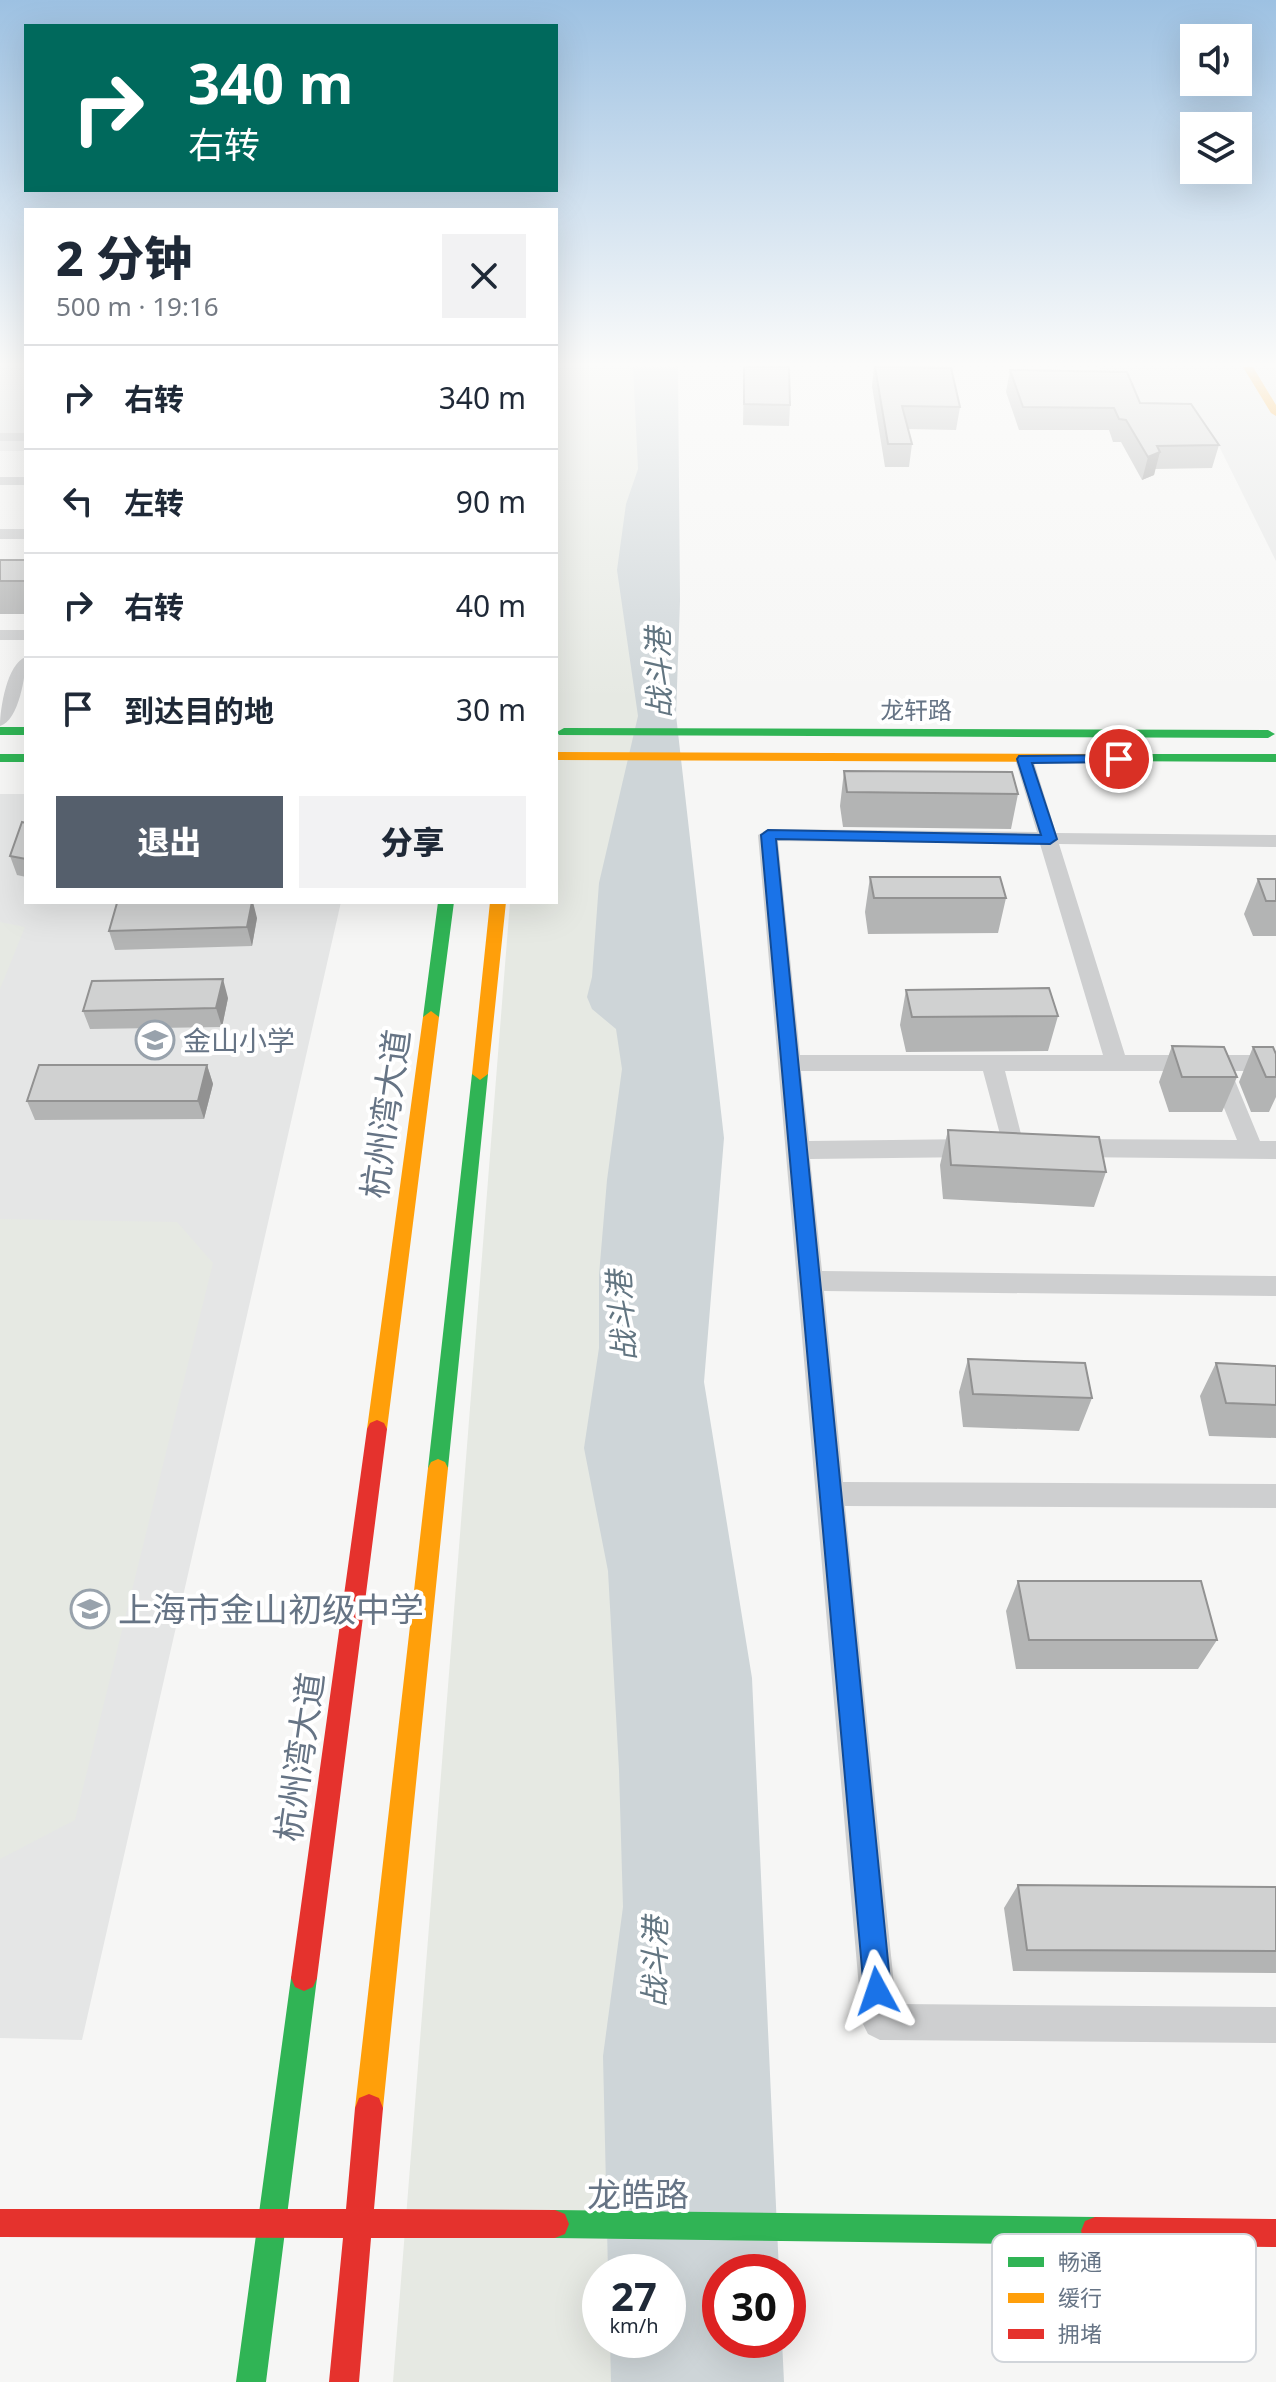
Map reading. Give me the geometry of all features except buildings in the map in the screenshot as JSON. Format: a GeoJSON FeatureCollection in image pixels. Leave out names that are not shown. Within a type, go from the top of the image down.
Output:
{"type":"FeatureCollection","features":[{"type":"Feature","properties":{"kind":"street"},"geometry":{"type":"LineString","coordinates":[[0,481],[24,481]]}},
{"type":"Feature","properties":{"kind":"street"},"geometry":{"type":"LineString","coordinates":[[0,534],[24,534]]}},
{"type":"Feature","properties":{"kind":"street"},"geometry":{"type":"LineString","coordinates":[[0,635],[24,635]]}},
{"type":"Feature","properties":{"kind":"street"},"geometry":{"type":"LineString","coordinates":[[0,721],[24,667]]}},
{"type":"Feature","properties":{"kind":"street"},"geometry":{"type":"LineString","coordinates":[[0,731],[24,731]]}},
{"type":"Feature","properties":{"kind":"street","name":"龙轩路"},"geometry":{"type":"LineString","coordinates":[[558,733],[1276,734]]}},
{"type":"Feature","properties":{"kind":"street"},"geometry":{"type":"LineString","coordinates":[[558,756],[1276,758]]}},
{"type":"Feature","properties":{"kind":"street"},"geometry":{"type":"LineString","coordinates":[[0,758],[24,758]]}},
{"type":"Feature","properties":{"kind":"street"},"geometry":{"type":"LineString","coordinates":[[1024,759],[1116,1063]]}},
{"type":"Feature","properties":{"kind":"street"},"geometry":{"type":"LineString","coordinates":[[1276,841],[768,835],[880,2022],[1276,2025]]}},
{"type":"Feature","properties":{"kind":"street","name":"杭州湾大道"},"geometry":{"type":"LineString","coordinates":[[251,2382],[446,904]]}},
{"type":"Feature","properties":{"kind":"street"},"geometry":{"type":"LineString","coordinates":[[344,2382],[357,2221],[498,904]]}},
{"type":"Feature","properties":{"kind":"street"},"geometry":{"type":"LineString","coordinates":[[790,1063],[1276,1063]]}},
{"type":"Feature","properties":{"kind":"street"},"geometry":{"type":"LineString","coordinates":[[992,1063],[1013,1147]]}},
{"type":"Feature","properties":{"kind":"street"},"geometry":{"type":"LineString","coordinates":[[1217,1063],[1252,1149]]}},
{"type":"Feature","properties":{"kind":"street"},"geometry":{"type":"LineString","coordinates":[[798,1150],[1013,1147],[1276,1150]]}},
{"type":"Feature","properties":{"kind":"street"},"geometry":{"type":"LineString","coordinates":[[810,1281],[1276,1286]]}},
{"type":"Feature","properties":{"kind":"street"},"geometry":{"type":"LineString","coordinates":[[830,1494],[1276,1496]]}},
{"type":"Feature","properties":{"kind":"street","name":"龙皓路"},"geometry":{"type":"LineString","coordinates":[[0,2223],[357,2221],[1276,2233]]}},
{"type":"Feature","properties":{"kind":"shaded area"},"geometry":{"type":"Polygon","coordinates":[[[558,478],[644,478],[645,717],[625,1031],[619,1574],[636,1911],[625,2254],[582,2254],[582,2358],[626,2358],[627,2382],[393,2382],[510,904],[558,904],[558,478]]]}},
{"type":"Feature","properties":{"kind":"shaded area"},"geometry":{"type":"Polygon","coordinates":[[[1235,478],[1276,478],[1276,561],[1235,478]]]}},
{"type":"Feature","properties":{"kind":"shaded area","name":"上海市金山初级中学"},"geometry":{"type":"Polygon","coordinates":[[[0,794],[24,794],[24,904],[341,904],[82,2040],[0,2038],[0,794]]]}},
{"type":"Feature","properties":{"kind":"shaded area"},"geometry":{"type":"Polygon","coordinates":[[[0,922],[25,927],[0,989],[0,922]]]}},
{"type":"Feature","properties":{"kind":"shaded area"},"geometry":{"type":"Polygon","coordinates":[[[0,1219],[177,1222],[213,1263],[75,1820],[0,1859],[0,1219]]]}},
{"type":"Feature","properties":{"kind":"water","name":"战斗港"},"geometry":{"type":"Polygon","coordinates":[[[635,478],[679,478],[680,601],[676,715],[724,1138],[704,1382],[752,1678],[778,2254],[702,2254],[702,2358],[783,2358],[784,2382],[611,2382],[610,2358],[686,2358],[686,2254],[608,2254],[603,2056],[623,1907],[619,1770],[608,1571],[584,1448],[599,1348],[599,1275],[607,1180],[622,1069],[616,1029],[592,1009],[587,997],[592,977],[599,883],[638,716],[617,570],[626,504],[635,478]]]}},
{"type":"Feature","properties":{"kind":"traffic: fast"},"geometry":{"type":"LineString","coordinates":[[0,731],[24,731]]}},
{"type":"Feature","properties":{"kind":"traffic: fast"},"geometry":{"type":"LineString","coordinates":[[564,732],[1268,734]]}},
{"type":"Feature","properties":{"kind":"traffic: fast"},"geometry":{"type":"LineString","coordinates":[[0,758],[24,758]]}},
{"type":"Feature","properties":{"kind":"traffic: fast"},"geometry":{"type":"LineString","coordinates":[[1101,758],[1276,758]]}},
{"type":"Feature","properties":{"kind":"traffic: fast"},"geometry":{"type":"LineString","coordinates":[[431,1017],[446,904]]}},
{"type":"Feature","properties":{"kind":"traffic: fast"},"geometry":{"type":"LineString","coordinates":[[438,1468],[480,1074]]}},
{"type":"Feature","properties":{"kind":"traffic: fast"},"geometry":{"type":"LineString","coordinates":[[251,2382],[304,1978]]}},
{"type":"Feature","properties":{"kind":"traffic: fast"},"geometry":{"type":"LineString","coordinates":[[555,2224],[1095,2231]]}},
{"type":"Feature","properties":{"kind":"traffic: slow"},"geometry":{"type":"LineString","coordinates":[[558,756],[1101,758]]}},
{"type":"Feature","properties":{"kind":"traffic: slow"},"geometry":{"type":"LineString","coordinates":[[480,1074],[498,904]]}},
{"type":"Feature","properties":{"kind":"traffic: slow"},"geometry":{"type":"LineString","coordinates":[[377,1429],[431,1017]]}},
{"type":"Feature","properties":{"kind":"traffic: slow"},"geometry":{"type":"LineString","coordinates":[[369,2108],[438,1468]]}},
{"type":"Feature","properties":{"kind":"traffic: jam"},"geometry":{"type":"LineString","coordinates":[[304,1978],[377,1429]]}},
{"type":"Feature","properties":{"kind":"traffic: jam"},"geometry":{"type":"LineString","coordinates":[[344,2382],[369,2108]]}},
{"type":"Feature","properties":{"kind":"traffic: jam"},"geometry":{"type":"LineString","coordinates":[[0,2223],[555,2224]]}},
{"type":"Feature","properties":{"kind":"traffic: jam"},"geometry":{"type":"LineString","coordinates":[[1095,2231],[1276,2233]]}},
{"type":"Feature","properties":{"kind":"place","name":"金山小学"},"geometry":{"type":"Point","coordinates":[155,1040]}},
{"type":"Feature","properties":{"kind":"place","name":"上海市金山初级中学"},"geometry":{"type":"Point","coordinates":[90,1609]}},
{"type":"Feature","properties":{"kind":"route"},"geometry":{"type":"LineString","coordinates":[[877,1991],[768,835],[1050,839],[1024,759],[1119,759]]}}]}
